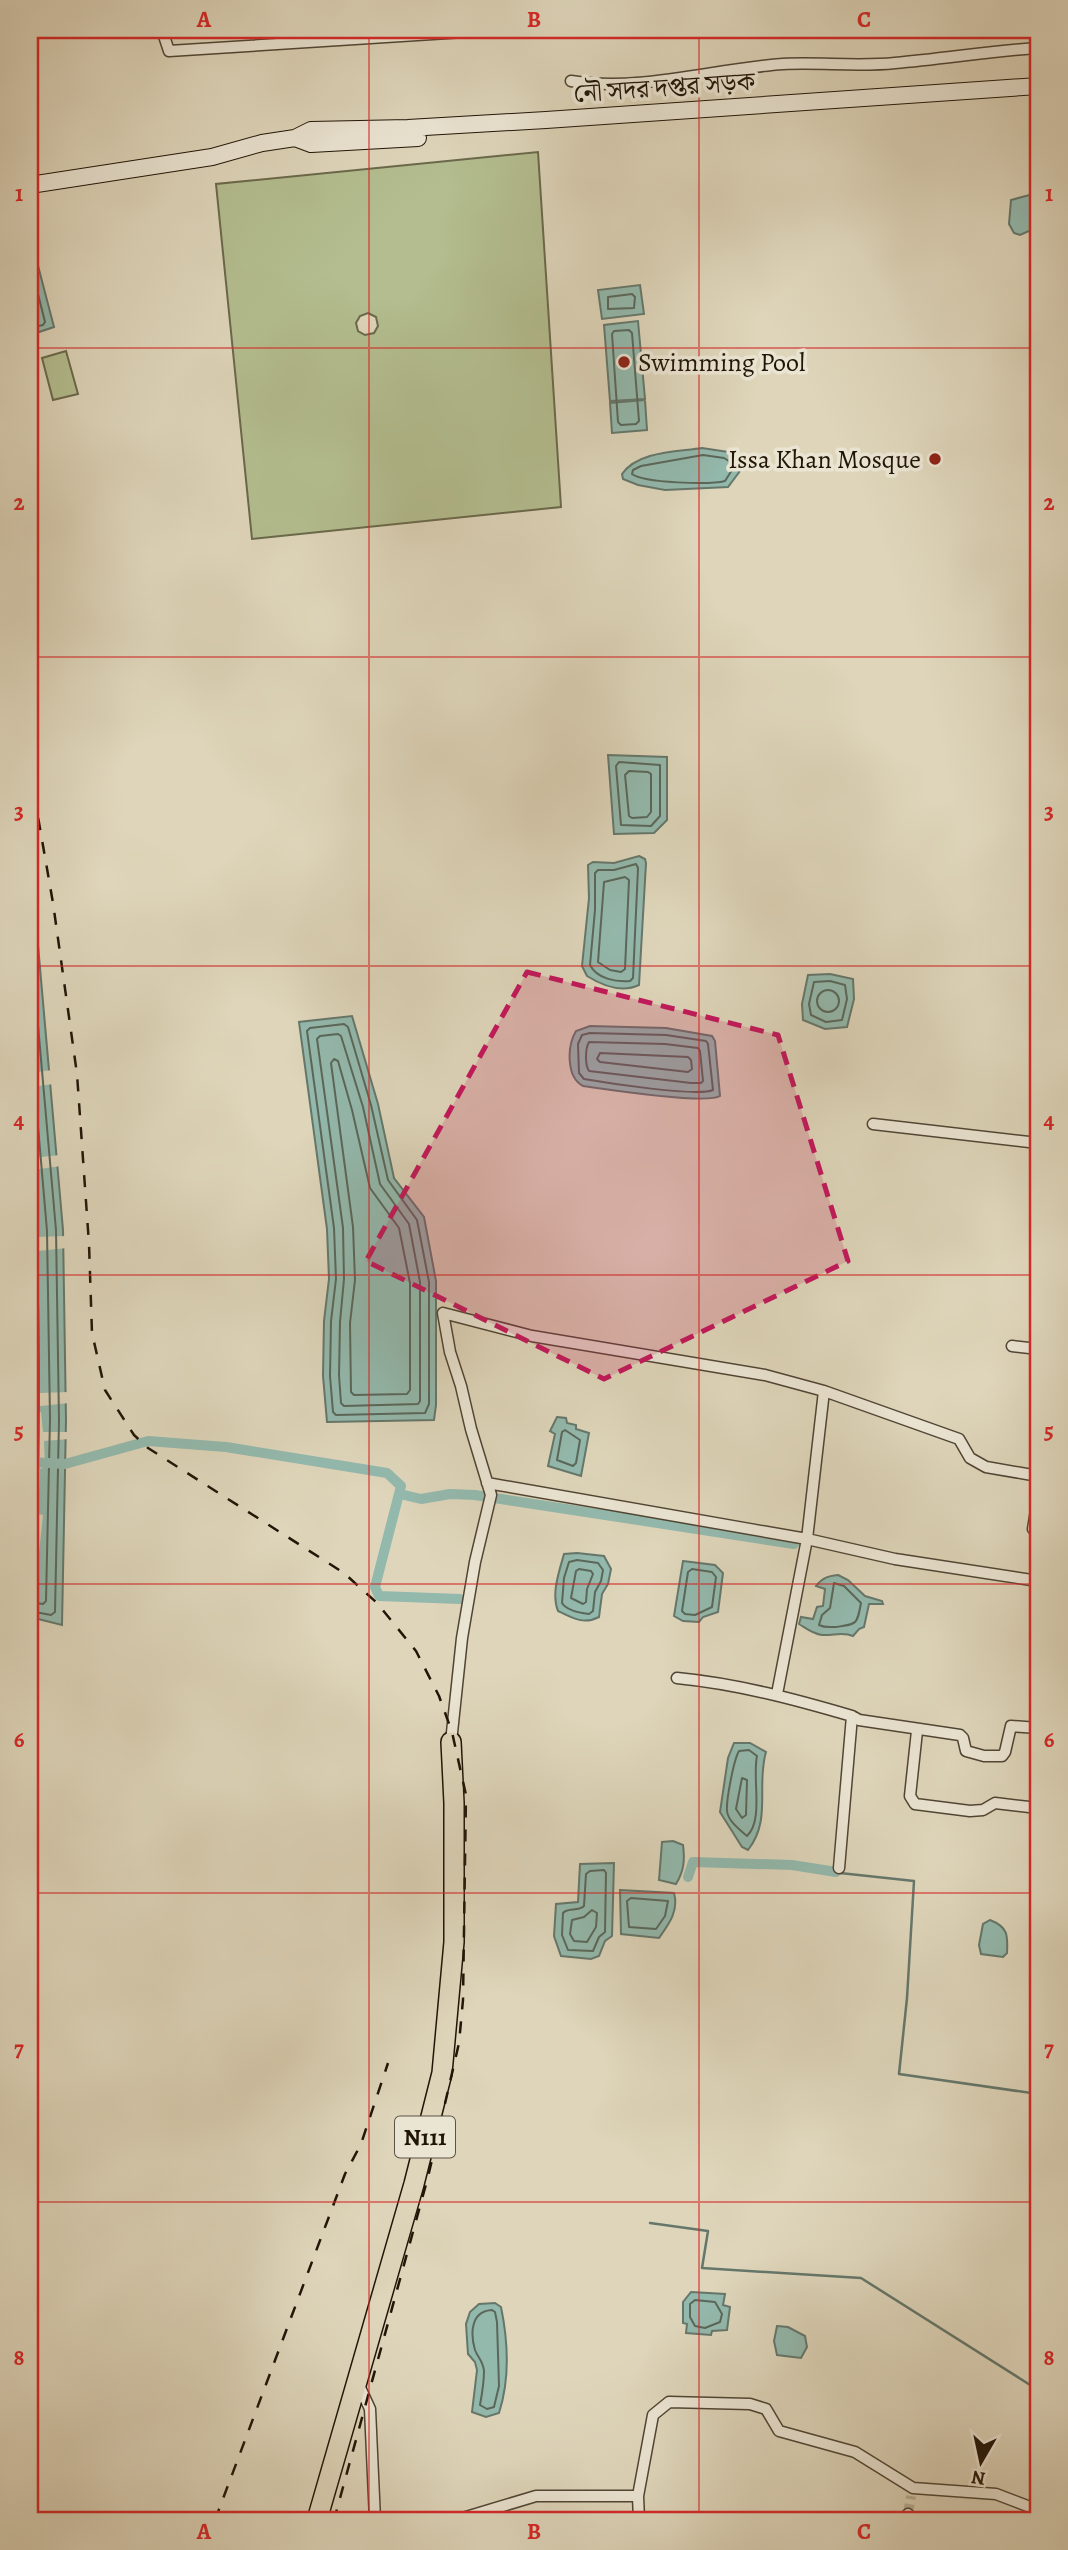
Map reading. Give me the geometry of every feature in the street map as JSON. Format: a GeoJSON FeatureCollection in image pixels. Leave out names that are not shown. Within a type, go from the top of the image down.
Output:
{"type":"FeatureCollection","features":[{"type":"Feature","properties":{"kind":"highway","name":"N111"},"geometry":{"type":"LineString","coordinates":[[317,2520],[414,2184],[442,2073],[454,1928],[454,1803],[450,1742]]}},
{"type":"Feature","properties":{"kind":"main road","name":"নৌ সদর দপ্তর সড়ক"},"geometry":{"type":"LineString","coordinates":[[30,185],[212,157],[262,143],[295,138],[311,130],[533,121],[1038,86]]}},
{"type":"Feature","properties":{"kind":"main road","name":"নৌ সদর দপ্তর সড়ক"},"geometry":{"type":"LineString","coordinates":[[295,138],[311,144],[1038,96]]}},
{"type":"Feature","properties":{"kind":"street"},"geometry":{"type":"LineString","coordinates":[[162,30],[169,51],[495,30]]}},
{"type":"Feature","properties":{"kind":"street"},"geometry":{"type":"LineString","coordinates":[[298,30],[299,42]]}},
{"type":"Feature","properties":{"kind":"street"},"geometry":{"type":"LineString","coordinates":[[571,81],[593,85],[640,83],[784,64],[893,64],[995,50],[1038,48]]}},
{"type":"Feature","properties":{"kind":"street"},"geometry":{"type":"LineString","coordinates":[[873,1124],[1029,1142]]}},
{"type":"Feature","properties":{"kind":"street"},"geometry":{"type":"LineString","coordinates":[[450,1742],[462,1638],[475,1562],[491,1498],[450,1352],[443,1313],[532,1336],[723,1367],[824,1391],[959,1440],[970,1458],[986,1468],[1038,1476]]}},
{"type":"Feature","properties":{"kind":"street"},"geometry":{"type":"LineString","coordinates":[[1012,1346],[1038,1349]]}},
{"type":"Feature","properties":{"kind":"street"},"geometry":{"type":"LineString","coordinates":[[777,1694],[807,1539],[824,1391]]}},
{"type":"Feature","properties":{"kind":"street"},"geometry":{"type":"LineString","coordinates":[[487,1483],[807,1539],[895,1559],[1038,1581]]}},
{"type":"Feature","properties":{"kind":"street"},"geometry":{"type":"LineString","coordinates":[[1038,1498],[1033,1529],[1038,1530]]}},
{"type":"Feature","properties":{"kind":"street"},"geometry":{"type":"LineString","coordinates":[[677,1678],[777,1694],[859,1720],[917,1731],[960,1735],[966,1751],[993,1756],[1002,1756],[1005,1752],[1011,1726],[1038,1728]]}},
{"type":"Feature","properties":{"kind":"street"},"geometry":{"type":"LineString","coordinates":[[839,1868],[852,1716]]}},
{"type":"Feature","properties":{"kind":"street"},"geometry":{"type":"LineString","coordinates":[[917,1731],[911,1797],[915,1804],[970,1811],[983,1810],[995,1803],[1038,1808]]}},
{"type":"Feature","properties":{"kind":"street"},"geometry":{"type":"LineString","coordinates":[[358,2383],[370,2409],[375,2520]]}},
{"type":"Feature","properties":{"kind":"street"},"geometry":{"type":"LineString","coordinates":[[639,2520],[639,2496],[653,2415],[669,2402],[750,2404],[766,2409],[779,2431],[855,2452],[912,2492],[996,2494],[1038,2510]]}},
{"type":"Feature","properties":{"kind":"street"},"geometry":{"type":"LineString","coordinates":[[456,2520],[504,2508],[536,2496],[639,2496]]}},
{"type":"Feature","properties":{"kind":"highlighted area"},"geometry":{"type":"Polygon","coordinates":[[[527,972],[778,1035],[848,1261],[604,1379],[366,1261],[527,972]]]}},
{"type":"Feature","properties":{"kind":"green space"},"geometry":{"type":"Polygon","coordinates":[[[538,152],[561,507],[252,539],[216,184],[538,152]],[[368,313],[360,316],[356,323],[358,331],[365,335],[374,333],[378,326],[376,317],[368,313]]]}},
{"type":"Feature","properties":{"kind":"green space"},"geometry":{"type":"Polygon","coordinates":[[[66,351],[78,394],[53,400],[42,358],[66,351]]]}},
{"type":"Feature","properties":{"kind":"water"},"geometry":{"type":"Polygon","coordinates":[[[1033,194],[1038,197],[1038,227],[1020,235],[1014,233],[1009,224],[1011,200],[1033,194]]]}},
{"type":"Feature","properties":{"kind":"water"},"geometry":{"type":"Polygon","coordinates":[[[30,235],[54,327],[30,335],[30,235]]]}},
{"type":"Feature","properties":{"kind":"water"},"geometry":{"type":"Polygon","coordinates":[[[640,285],[644,314],[602,319],[598,290],[640,285]]]}},
{"type":"Feature","properties":{"kind":"water","name":"Swimming Pool"},"geometry":{"type":"Polygon","coordinates":[[[638,321],[645,399],[610,401],[604,325],[638,321]]]}},
{"type":"Feature","properties":{"kind":"water"},"geometry":{"type":"Polygon","coordinates":[[[645,400],[647,430],[612,433],[610,403],[645,400]]]}},
{"type":"Feature","properties":{"kind":"water"},"geometry":{"type":"Polygon","coordinates":[[[702,448],[728,452],[739,460],[740,471],[728,487],[665,490],[623,479],[622,474],[629,466],[647,457],[702,448]]]}},
{"type":"Feature","properties":{"kind":"water"},"geometry":{"type":"Polygon","coordinates":[[[608,755],[667,757],[667,820],[654,833],[614,834],[608,755]]]}},
{"type":"Feature","properties":{"kind":"water"},"geometry":{"type":"Polygon","coordinates":[[[639,856],[645,859],[646,863],[639,985],[613,987],[587,976],[582,966],[589,898],[588,865],[593,862],[614,863],[639,856]]]}},
{"type":"Feature","properties":{"kind":"water"},"geometry":{"type":"Polygon","coordinates":[[[30,875],[63,1230],[66,1420],[62,1625],[30,1617],[30,875]]]}},
{"type":"Feature","properties":{"kind":"water"},"geometry":{"type":"Polygon","coordinates":[[[830,974],[853,979],[854,999],[847,1027],[825,1029],[803,1020],[802,1004],[808,975],[830,974]]]}},
{"type":"Feature","properties":{"kind":"water"},"geometry":{"type":"Polygon","coordinates":[[[352,1016],[378,1104],[394,1178],[424,1217],[436,1281],[434,1420],[327,1422],[323,1376],[324,1321],[329,1279],[327,1229],[299,1022],[352,1016]]]}},
{"type":"Feature","properties":{"kind":"water"},"geometry":{"type":"Polygon","coordinates":[[[590,1026],[666,1028],[712,1036],[715,1041],[720,1096],[676,1098],[583,1086],[573,1076],[570,1053],[576,1031],[590,1026]]]}},
{"type":"Feature","properties":{"kind":"water"},"geometry":{"type":"Polygon","coordinates":[[[557,1417],[566,1418],[567,1423],[576,1425],[576,1429],[589,1433],[581,1476],[548,1466],[555,1434],[550,1431],[557,1417]]]}},
{"type":"Feature","properties":{"kind":"water"},"geometry":{"type":"Polygon","coordinates":[[[564,1554],[604,1556],[611,1569],[608,1584],[602,1594],[599,1617],[594,1619],[578,1620],[558,1611],[556,1604],[556,1583],[564,1554]]]}},
{"type":"Feature","properties":{"kind":"water"},"geometry":{"type":"Polygon","coordinates":[[[683,1561],[715,1565],[723,1573],[718,1612],[703,1617],[699,1622],[683,1621],[674,1616],[683,1561]]]}},
{"type":"Feature","properties":{"kind":"water"},"geometry":{"type":"Polygon","coordinates":[[[838,1575],[848,1580],[865,1596],[882,1601],[883,1604],[869,1604],[864,1627],[853,1636],[819,1634],[799,1624],[801,1617],[813,1619],[817,1607],[823,1606],[825,1589],[816,1586],[826,1578],[838,1575]]]}},
{"type":"Feature","properties":{"kind":"water"},"geometry":{"type":"Polygon","coordinates":[[[734,1743],[750,1743],[766,1752],[760,1827],[748,1850],[742,1847],[720,1812],[728,1758],[734,1743]]]}},
{"type":"Feature","properties":{"kind":"water"},"geometry":{"type":"Polygon","coordinates":[[[673,1841],[683,1845],[684,1850],[682,1870],[676,1884],[659,1880],[662,1842],[673,1841]]]}},
{"type":"Feature","properties":{"kind":"water"},"geometry":{"type":"Polygon","coordinates":[[[614,1863],[612,1936],[605,1941],[599,1956],[591,1959],[561,1956],[554,1936],[556,1904],[578,1902],[580,1864],[614,1863]]]}},
{"type":"Feature","properties":{"kind":"water"},"geometry":{"type":"Polygon","coordinates":[[[620,1890],[674,1893],[674,1911],[659,1938],[621,1934],[620,1890]]]}},
{"type":"Feature","properties":{"kind":"water"},"geometry":{"type":"Polygon","coordinates":[[[990,1920],[1006,1932],[1007,1953],[1003,1957],[981,1954],[979,1945],[983,1924],[990,1920]]]}},
{"type":"Feature","properties":{"kind":"water"},"geometry":{"type":"Polygon","coordinates":[[[691,2292],[725,2294],[723,2305],[730,2307],[727,2330],[712,2331],[711,2335],[686,2333],[683,2302],[691,2292]]]}},
{"type":"Feature","properties":{"kind":"water"},"geometry":{"type":"Polygon","coordinates":[[[495,2303],[501,2307],[506,2373],[499,2413],[486,2417],[472,2412],[477,2370],[475,2362],[468,2354],[466,2324],[470,2312],[479,2304],[495,2303]]]}},
{"type":"Feature","properties":{"kind":"water"},"geometry":{"type":"Polygon","coordinates":[[[777,2326],[788,2327],[805,2336],[807,2347],[801,2358],[777,2355],[774,2341],[777,2326]]]}},
{"type":"Feature","properties":{"kind":"pier"},"geometry":{"type":"Polygon","coordinates":[[[52,1070],[54,1084],[30,1087],[30,1073],[52,1070]]]}},
{"type":"Feature","properties":{"kind":"pier"},"geometry":{"type":"Polygon","coordinates":[[[30,1144],[32,1158],[60,1155],[61,1166],[32,1170],[37,1237],[66,1236],[67,1240],[67,1248],[38,1251],[40,1393],[69,1392],[69,1403],[41,1406],[30,1406],[30,1144]]]}},
{"type":"Feature","properties":{"kind":"pier"},"geometry":{"type":"Polygon","coordinates":[[[41,1412],[43,1432],[69,1432],[69,1439],[44,1441],[45,1467],[40,1469],[38,1514],[43,1515],[37,1572],[30,1571],[30,1413],[41,1412]]]}},
{"type":"Feature","properties":{"kind":"waterway"},"geometry":{"type":"LineString","coordinates":[[30,1462],[65,1464],[148,1441],[226,1447],[387,1473],[401,1486],[375,1587],[379,1596],[460,1599]]}},
{"type":"Feature","properties":{"kind":"waterway"},"geometry":{"type":"LineString","coordinates":[[400,1494],[421,1499],[450,1494],[475,1495],[794,1544]]}},
{"type":"Feature","properties":{"kind":"waterway"},"geometry":{"type":"LineString","coordinates":[[688,1877],[693,1862],[792,1865],[836,1872]]}},
{"type":"Feature","properties":{"kind":"waterway"},"geometry":{"type":"LineString","coordinates":[[840,1873],[914,1881],[899,2074],[1038,2094]]}},
{"type":"Feature","properties":{"kind":"waterway"},"geometry":{"type":"LineString","coordinates":[[650,2223],[708,2231],[702,2268],[861,2278],[1038,2390]]}},
{"type":"Feature","properties":{"kind":"tunnel"},"geometry":{"type":"LineString","coordinates":[[908,2514],[911,2496]]}},
{"type":"Feature","properties":{"kind":"railway"},"geometry":{"type":"LineString","coordinates":[[30,771],[53,903],[77,1074],[89,1244],[92,1333],[105,1390],[134,1435],[148,1448],[344,1573],[377,1603],[416,1651],[439,1696],[452,1732],[466,1795],[463,2000],[459,2043],[428,2177],[334,2520]]}},
{"type":"Feature","properties":{"kind":"railway"},"geometry":{"type":"LineString","coordinates":[[215,2520],[345,2174],[361,2144],[388,2063]]}},
{"type":"Feature","properties":{"kind":"place","name":"Swimming Pool"},"geometry":{"type":"Point","coordinates":[624,362]}},
{"type":"Feature","properties":{"kind":"place","name":"Issa Khan Mosque"},"geometry":{"type":"Point","coordinates":[935,459]}}]}
